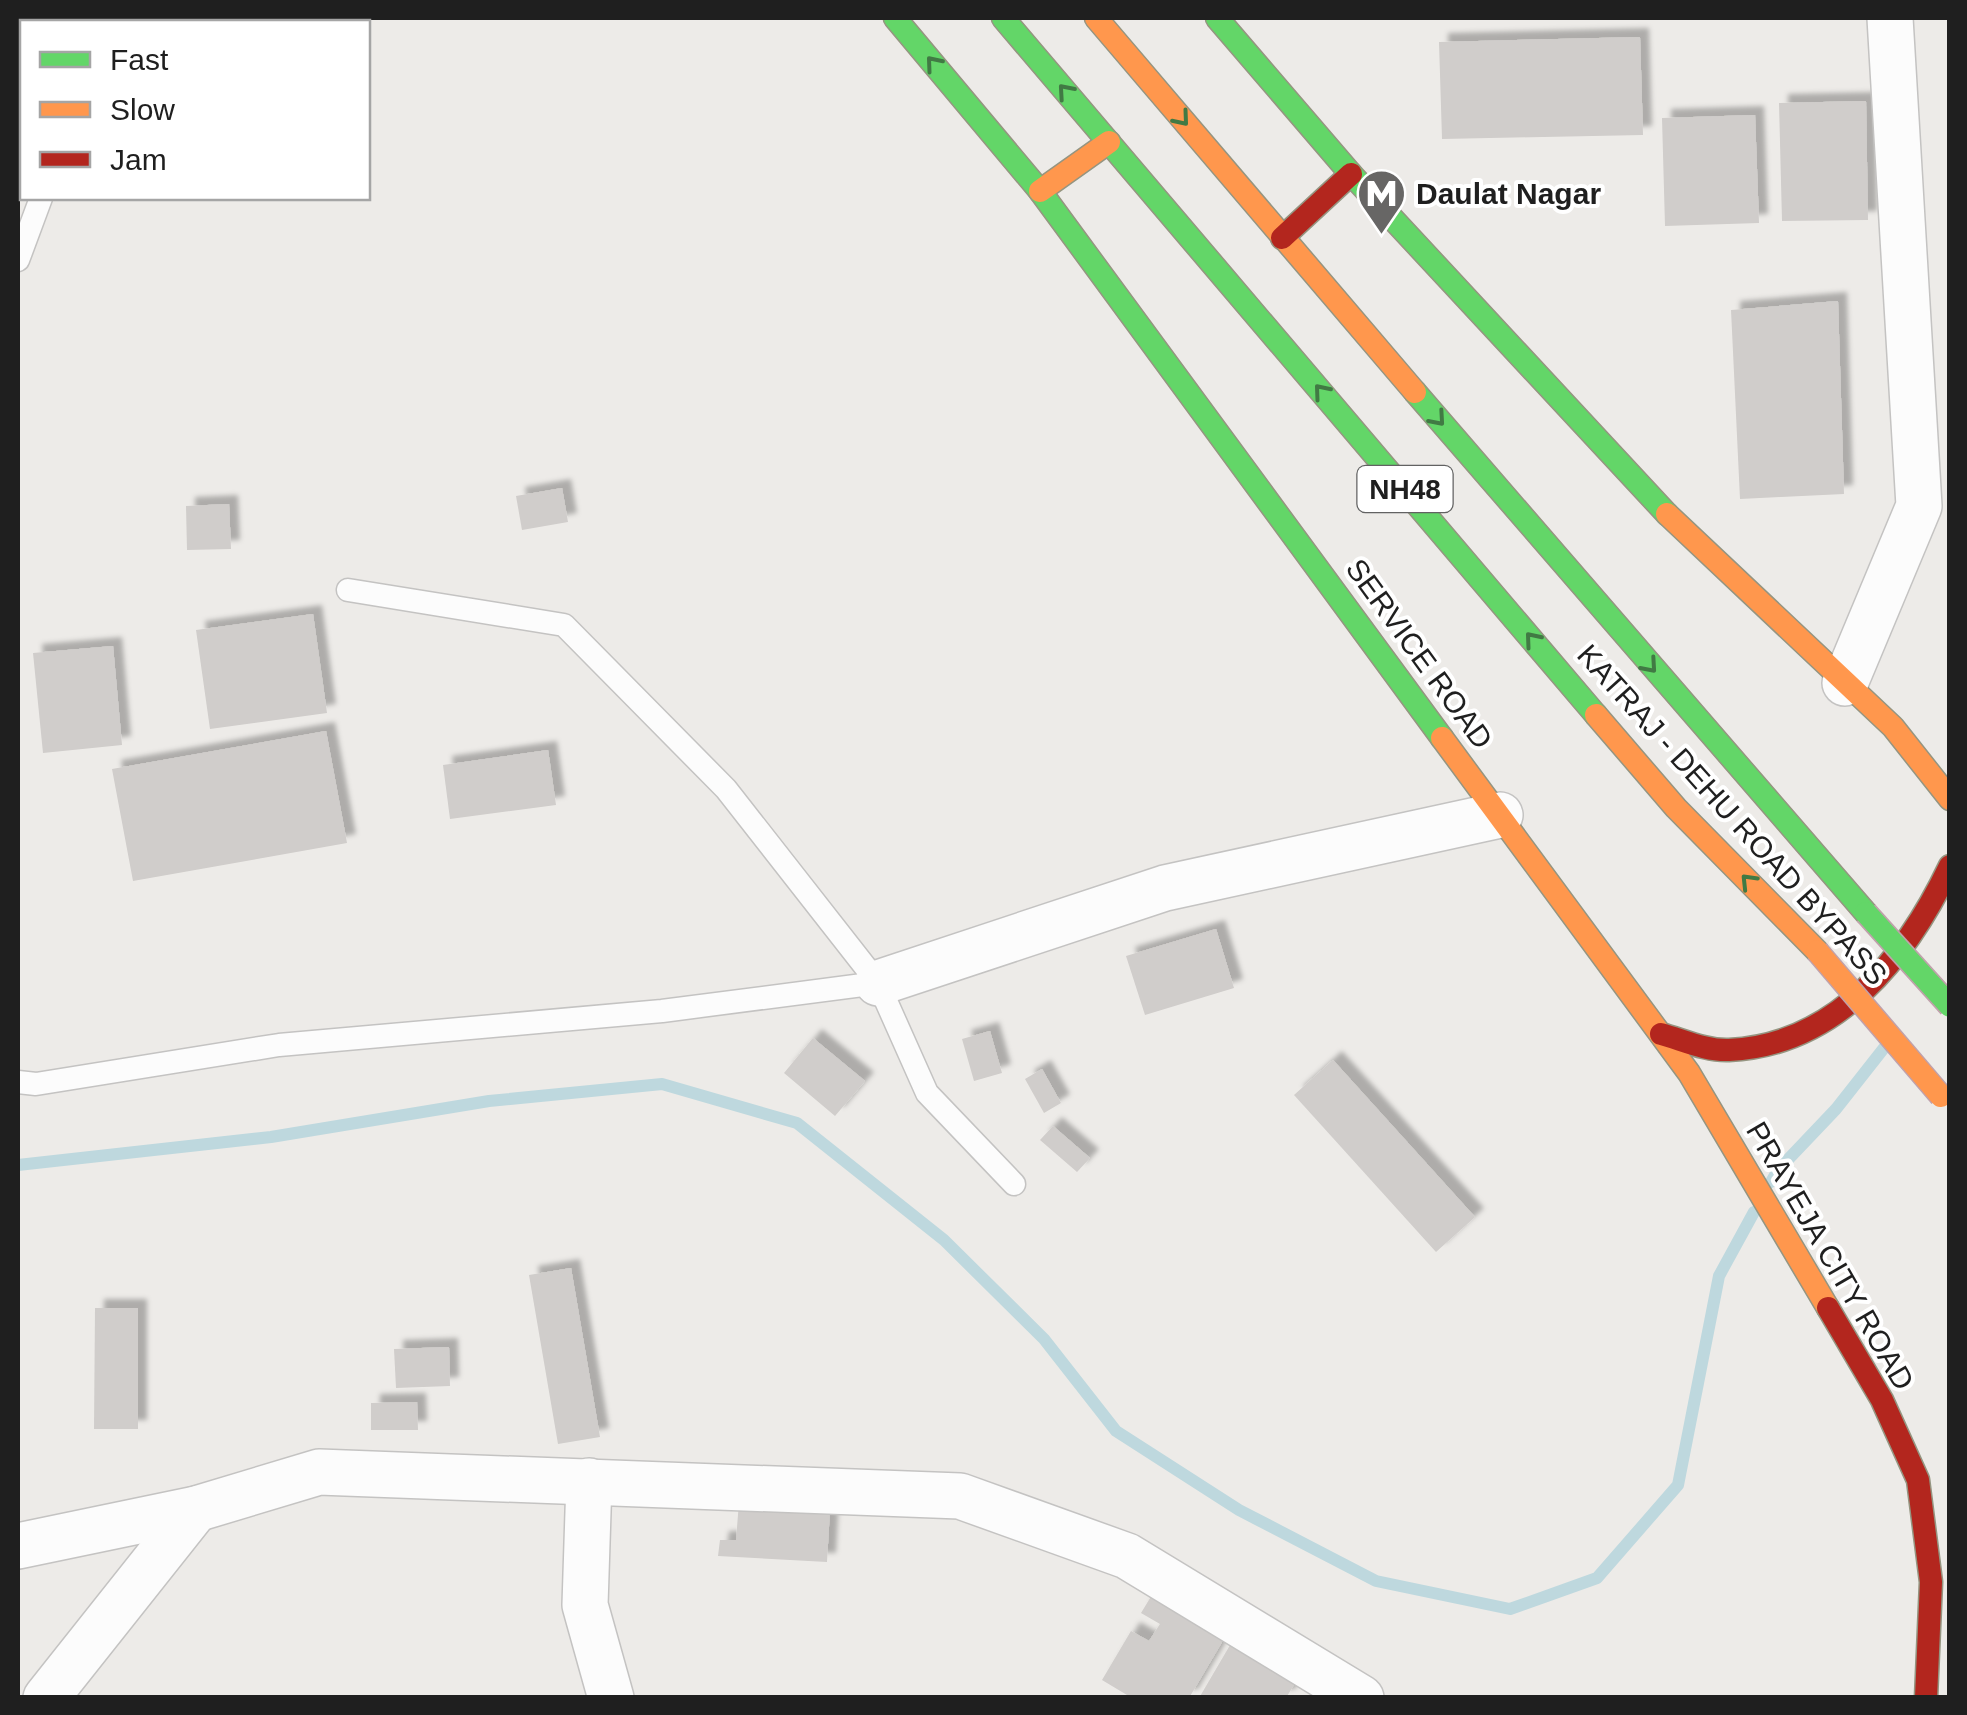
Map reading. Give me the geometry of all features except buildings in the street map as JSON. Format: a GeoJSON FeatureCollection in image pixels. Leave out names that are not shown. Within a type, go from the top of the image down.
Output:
{"type":"FeatureCollection","features":[{"type":"Feature","properties":{"kind":"main road","name":"SERVICE ROAD"},"geometry":{"type":"LineString","coordinates":[[896,18],[1040,192],[1660,1034]]}},
{"type":"Feature","properties":{"kind":"main road","name":"KATRAJ - DEHU ROAD BYPASS"},"geometry":{"type":"LineString","coordinates":[[1003,18],[1676,808],[1816,951],[1945,1101]]}},
{"type":"Feature","properties":{"kind":"main road","name":"KATRAJ - DEHU ROAD BYPASS"},"geometry":{"type":"LineString","coordinates":[[1096,18],[1282,238],[1950,1006]]}},
{"type":"Feature","properties":{"kind":"main road"},"geometry":{"type":"LineString","coordinates":[[1216,18],[1350,174],[1682,530],[1893,727],[1950,799]]}},
{"type":"Feature","properties":{"kind":"main road"},"geometry":{"type":"LineString","coordinates":[[1040,192],[1109,142]]}},
{"type":"Feature","properties":{"kind":"main road"},"geometry":{"type":"LineString","coordinates":[[1282,238],[1350,174]]}},
{"type":"Feature","properties":{"kind":"main road"},"geometry":{"type":"LineString","coordinates":[[1660,1034],[1725,1050],[1770,1044],[1817,1024],[1880,980],[1932,907],[1950,866]]}},
{"type":"Feature","properties":{"kind":"main road","name":"PRAYEJA CITY ROAD"},"geometry":{"type":"LineString","coordinates":[[1660,1034],[1689,1073],[1882,1400],[1918,1480],[1926,1516],[1931,1582],[1926,1698]]}},
{"type":"Feature","properties":{"kind":"street"},"geometry":{"type":"LineString","coordinates":[[1845,682],[1919,506],[1890,18]]}},
{"type":"Feature","properties":{"kind":"street"},"geometry":{"type":"LineString","coordinates":[[878,983],[1165,888],[1500,815]]}},
{"type":"Feature","properties":{"kind":"street"},"geometry":{"type":"LineString","coordinates":[[18,1546],[196,1509],[319,1472],[960,1496],[1127,1556],[1361,1698]]}},
{"type":"Feature","properties":{"kind":"street"},"geometry":{"type":"LineString","coordinates":[[589,1481],[585,1604],[611,1698]]}},
{"type":"Feature","properties":{"kind":"street"},"geometry":{"type":"LineString","coordinates":[[46,1698],[196,1509]]}},
{"type":"Feature","properties":{"kind":"lane"},"geometry":{"type":"LineString","coordinates":[[18,260],[41,200]]}},
{"type":"Feature","properties":{"kind":"lane"},"geometry":{"type":"LineString","coordinates":[[348,590],[564,625],[726,788],[878,983],[927,1094],[1014,1184]]}},
{"type":"Feature","properties":{"kind":"lane"},"geometry":{"type":"LineString","coordinates":[[18,1082],[36,1084],[279,1046],[662,1012],[878,983]]}},
{"type":"Feature","properties":{"kind":"waterway"},"geometry":{"type":"LineString","coordinates":[[1771,1182],[1884,1048]]}},
{"type":"Feature","properties":{"kind":"waterway"},"geometry":{"type":"LineString","coordinates":[[18,1165],[271,1137],[489,1101],[662,1084],[797,1123],[944,1240],[1044,1339],[1116,1431],[1239,1510],[1376,1581],[1510,1609],[1597,1578],[1678,1485],[1719,1276],[1754,1212]]}},
{"type":"Feature","properties":{"kind":"traffic: fast"},"geometry":{"type":"LineString","coordinates":[[895,18],[1040,191],[1442,738]]}},
{"type":"Feature","properties":{"kind":"traffic: fast"},"geometry":{"type":"LineString","coordinates":[[1003,18],[1596,715]]}},
{"type":"Feature","properties":{"kind":"traffic: fast"},"geometry":{"type":"LineString","coordinates":[[1217,18],[1351,174],[1667,514]]}},
{"type":"Feature","properties":{"kind":"traffic: fast"},"geometry":{"type":"LineString","coordinates":[[1415,392],[1866,913]]}},
{"type":"Feature","properties":{"kind":"traffic: fast"},"geometry":{"type":"LineString","coordinates":[[1866,913],[1950,1006]]}},
{"type":"Feature","properties":{"kind":"traffic: slow"},"geometry":{"type":"LineString","coordinates":[[1096,18],[1415,392]]}},
{"type":"Feature","properties":{"kind":"traffic: slow"},"geometry":{"type":"LineString","coordinates":[[1040,191],[1109,142]]}},
{"type":"Feature","properties":{"kind":"traffic: slow"},"geometry":{"type":"LineString","coordinates":[[1667,514],[1893,727],[1950,799]]}},
{"type":"Feature","properties":{"kind":"traffic: slow"},"geometry":{"type":"LineString","coordinates":[[1596,715],[1676,808],[1817,951]]}},
{"type":"Feature","properties":{"kind":"traffic: slow"},"geometry":{"type":"LineString","coordinates":[[1442,738],[1689,1073],[1828,1308]]}},
{"type":"Feature","properties":{"kind":"traffic: slow"},"geometry":{"type":"LineString","coordinates":[[1817,951],[1941,1096]]}},
{"type":"Feature","properties":{"kind":"traffic: jam"},"geometry":{"type":"LineString","coordinates":[[1282,238],[1351,174]]}},
{"type":"Feature","properties":{"kind":"traffic: jam"},"geometry":{"type":"LineString","coordinates":[[1661,1034],[1703,1047],[1729,1050],[1768,1044],[1803,1032],[1864,990],[1890,962],[1913,932],[1950,866]]}},
{"type":"Feature","properties":{"kind":"traffic: jam"},"geometry":{"type":"LineString","coordinates":[[1828,1308],[1882,1400],[1918,1480],[1931,1582],[1926,1698]]}},
{"type":"Feature","properties":{"kind":"place","name":"Daulat Nagar"},"geometry":{"type":"Point","coordinates":[1381,236]}}]}
